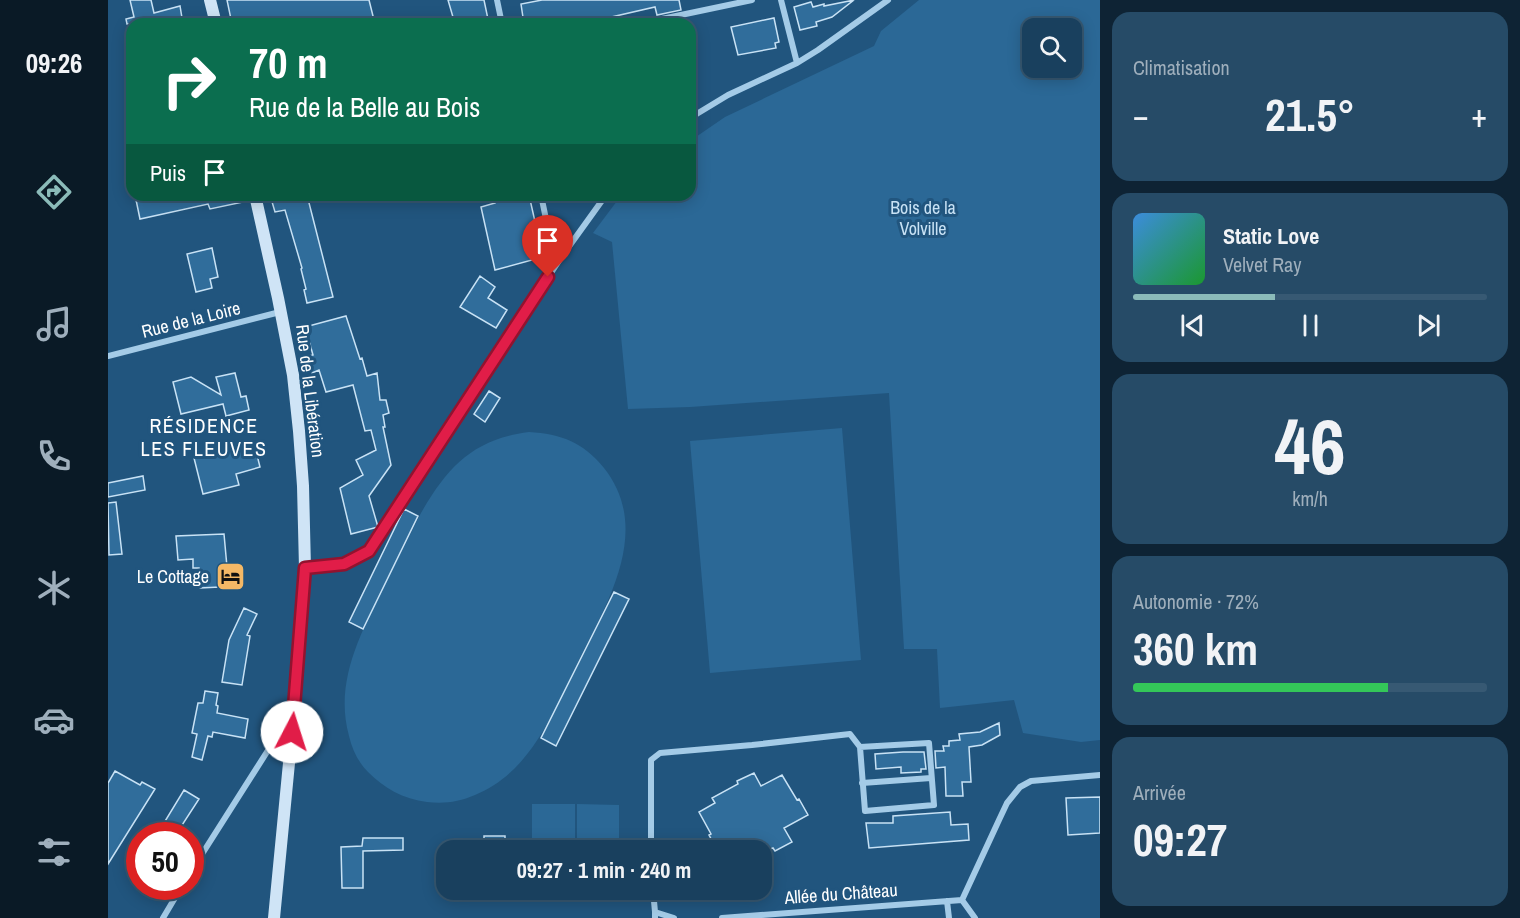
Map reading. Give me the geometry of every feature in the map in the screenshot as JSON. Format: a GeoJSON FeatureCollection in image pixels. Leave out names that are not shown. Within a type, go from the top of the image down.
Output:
{"type":"FeatureCollection","features":[{"type":"Feature","properties":{"kind":"main road"},"geometry":{"type":"LineString","coordinates":[[210,0],[214,18]]}},
{"type":"Feature","properties":{"kind":"main road","name":"Rue de la Libération"},"geometry":{"type":"LineString","coordinates":[[256,201],[281,312],[292,375],[303,486],[305,568],[274,918]]}},
{"type":"Feature","properties":{"kind":"street"},"geometry":{"type":"LineString","coordinates":[[497,0],[501,18]]}},
{"type":"Feature","properties":{"kind":"street"},"geometry":{"type":"LineString","coordinates":[[666,18],[752,0]]}},
{"type":"Feature","properties":{"kind":"street"},"geometry":{"type":"LineString","coordinates":[[781,0],[797,63]]}},
{"type":"Feature","properties":{"kind":"street"},"geometry":{"type":"LineString","coordinates":[[696,114],[728,95],[797,63],[888,0]]}},
{"type":"Feature","properties":{"kind":"street"},"geometry":{"type":"LineString","coordinates":[[542,201],[551,243],[560,259]]}},
{"type":"Feature","properties":{"kind":"street"},"geometry":{"type":"LineString","coordinates":[[305,568],[344,564],[369,551],[560,259],[602,201]]}},
{"type":"Feature","properties":{"kind":"street","name":"Rue de la Loire"},"geometry":{"type":"LineString","coordinates":[[108,356],[281,312]]}},
{"type":"Feature","properties":{"kind":"street"},"geometry":{"type":"LineString","coordinates":[[204,850],[279,733],[292,732]]}},
{"type":"Feature","properties":{"kind":"street"},"geometry":{"type":"LineString","coordinates":[[651,840],[651,760],[660,753],[850,734],[860,747],[865,811],[934,805],[929,743],[860,747]]}},
{"type":"Feature","properties":{"kind":"street"},"geometry":{"type":"LineString","coordinates":[[975,918],[962,900],[1007,803],[1020,787],[1031,781],[1100,775]]}},
{"type":"Feature","properties":{"kind":"street"},"geometry":{"type":"LineString","coordinates":[[862,783],[932,778]]}},
{"type":"Feature","properties":{"kind":"street"},"geometry":{"type":"LineString","coordinates":[[163,918],[174,900]]}},
{"type":"Feature","properties":{"kind":"street"},"geometry":{"type":"LineString","coordinates":[[654,900],[655,915],[674,918]]}},
{"type":"Feature","properties":{"kind":"street","name":"Allée du Château"},"geometry":{"type":"LineString","coordinates":[[722,918],[962,900]]}},
{"type":"Feature","properties":{"kind":"street"},"geometry":{"type":"LineString","coordinates":[[947,901],[948,918]]}},
{"type":"Feature","properties":{"kind":"green space","name":"Bois de la Volville"},"geometry":{"type":"Polygon","coordinates":[[[919,0],[1100,0],[1100,740],[1081,742],[1023,733],[1014,700],[940,708],[937,649],[904,649],[889,393],[628,409],[612,242],[593,233],[617,201],[696,201],[696,137],[725,117],[874,46],[881,31],[919,0]]]}},
{"type":"Feature","properties":{"kind":"green space"},"geometry":{"type":"Polygon","coordinates":[[[842,428],[861,660],[710,673],[690,441],[842,428]]]}},
{"type":"Feature","properties":{"kind":"green space"},"geometry":{"type":"Polygon","coordinates":[[[529,432],[561,437],[588,452],[604,468],[618,492],[625,516],[625,541],[612,591],[560,701],[538,739],[511,772],[494,785],[457,801],[439,803],[410,798],[394,792],[374,778],[361,764],[354,750],[345,716],[347,677],[352,658],[367,622],[431,496],[453,469],[478,448],[493,441],[529,432]]]}},
{"type":"Feature","properties":{"kind":"green space"},"geometry":{"type":"Polygon","coordinates":[[[532,804],[575,804],[575,840],[532,840],[532,804]]]}},
{"type":"Feature","properties":{"kind":"green space"},"geometry":{"type":"Polygon","coordinates":[[[577,804],[619,805],[619,840],[577,840],[577,804]]]}},
{"type":"Feature","properties":{"kind":"building"},"geometry":{"type":"Polygon","coordinates":[[[130,0],[151,0],[154,13],[180,6],[182,18],[130,18],[134,17],[130,0]]]}},
{"type":"Feature","properties":{"kind":"building"},"geometry":{"type":"Polygon","coordinates":[[[227,0],[369,0],[374,18],[231,18],[227,0]]]}},
{"type":"Feature","properties":{"kind":"building"},"geometry":{"type":"Polygon","coordinates":[[[448,0],[484,0],[488,18],[453,18],[448,0]]]}},
{"type":"Feature","properties":{"kind":"building"},"geometry":{"type":"Polygon","coordinates":[[[542,0],[679,0],[681,10],[657,15],[655,7],[607,18],[523,18],[521,4],[542,0]]]}},
{"type":"Feature","properties":{"kind":"building"},"geometry":{"type":"Polygon","coordinates":[[[854,0],[832,17],[816,22],[817,26],[800,30],[794,7],[811,2],[813,7],[854,0]]]}},
{"type":"Feature","properties":{"kind":"building"},"geometry":{"type":"Polygon","coordinates":[[[774,18],[779,42],[775,43],[776,48],[738,55],[731,27],[774,18]]]}},
{"type":"Feature","properties":{"kind":"building"},"geometry":{"type":"Polygon","coordinates":[[[136,201],[248,201],[210,209],[208,204],[140,219],[136,201]]]}},
{"type":"Feature","properties":{"kind":"building"},"geometry":{"type":"Polygon","coordinates":[[[272,201],[309,201],[333,297],[307,303],[302,268],[285,210],[275,212],[272,201]]]}},
{"type":"Feature","properties":{"kind":"building"},"geometry":{"type":"Polygon","coordinates":[[[494,201],[530,201],[543,257],[495,270],[481,207],[495,203],[494,201]]]}},
{"type":"Feature","properties":{"kind":"building"},"geometry":{"type":"Polygon","coordinates":[[[212,248],[218,277],[210,279],[212,288],[196,292],[187,254],[212,248]]]}},
{"type":"Feature","properties":{"kind":"building"},"geometry":{"type":"Polygon","coordinates":[[[480,276],[495,287],[488,298],[507,310],[496,328],[460,307],[480,276]]]}},
{"type":"Feature","properties":{"kind":"building"},"geometry":{"type":"Polygon","coordinates":[[[346,316],[367,376],[377,373],[380,400],[386,400],[389,413],[383,415],[385,427],[383,427],[391,465],[369,496],[378,527],[351,534],[340,488],[363,475],[356,460],[376,450],[371,430],[365,431],[353,385],[326,392],[319,370],[312,373],[308,356],[313,355],[305,327],[346,316]]]}},
{"type":"Feature","properties":{"kind":"building"},"geometry":{"type":"Polygon","coordinates":[[[235,373],[241,397],[246,396],[249,410],[226,416],[223,404],[181,414],[173,382],[191,377],[221,395],[216,377],[235,373]]]}},
{"type":"Feature","properties":{"kind":"building"},"geometry":{"type":"Polygon","coordinates":[[[489,391],[500,398],[485,422],[474,414],[489,391]]]}},
{"type":"Feature","properties":{"kind":"building"},"geometry":{"type":"Polygon","coordinates":[[[254,443],[260,467],[236,474],[239,485],[203,494],[194,458],[206,455],[204,450],[218,446],[220,452],[254,443]]]}},
{"type":"Feature","properties":{"kind":"building"},"geometry":{"type":"Polygon","coordinates":[[[143,476],[145,490],[108,497],[108,483],[143,476]]]}},
{"type":"Feature","properties":{"kind":"building"},"geometry":{"type":"Polygon","coordinates":[[[116,502],[122,554],[109,555],[108,503],[116,502]]]}},
{"type":"Feature","properties":{"kind":"building"},"geometry":{"type":"Polygon","coordinates":[[[404,509],[418,516],[363,629],[349,622],[404,509]]]}},
{"type":"Feature","properties":{"kind":"building"},"geometry":{"type":"Polygon","coordinates":[[[224,534],[227,567],[239,566],[240,586],[200,588],[199,568],[193,568],[193,559],[178,560],[176,536],[224,534]]]}},
{"type":"Feature","properties":{"kind":"building"},"geometry":{"type":"Polygon","coordinates":[[[614,592],[629,599],[556,746],[541,738],[614,592]]]}},
{"type":"Feature","properties":{"kind":"building"},"geometry":{"type":"Polygon","coordinates":[[[244,608],[257,614],[247,635],[250,636],[242,685],[222,682],[229,640],[244,608]]]}},
{"type":"Feature","properties":{"kind":"building"},"geometry":{"type":"Polygon","coordinates":[[[205,691],[218,693],[217,713],[248,719],[245,738],[213,732],[212,737],[208,736],[202,760],[192,757],[197,734],[192,733],[198,703],[203,703],[205,691]]]}},
{"type":"Feature","properties":{"kind":"building"},"geometry":{"type":"Polygon","coordinates":[[[999,723],[1000,735],[982,745],[969,747],[971,782],[962,782],[963,796],[946,796],[945,767],[936,768],[935,751],[944,751],[943,746],[949,746],[949,741],[960,740],[959,734],[980,732],[999,723]]]}},
{"type":"Feature","properties":{"kind":"building"},"geometry":{"type":"Polygon","coordinates":[[[924,752],[926,769],[921,769],[921,772],[901,773],[901,767],[876,769],[875,754],[924,752]]]}},
{"type":"Feature","properties":{"kind":"building"},"geometry":{"type":"Polygon","coordinates":[[[115,771],[140,785],[142,782],[155,789],[134,822],[126,822],[126,835],[108,864],[108,783],[115,771]]]}},
{"type":"Feature","properties":{"kind":"building"},"geometry":{"type":"Polygon","coordinates":[[[754,773],[761,786],[782,775],[808,815],[784,828],[792,842],[775,851],[772,848],[772,840],[712,840],[709,835],[711,834],[699,812],[715,803],[712,798],[738,784],[737,781],[754,773]]]}},
{"type":"Feature","properties":{"kind":"building"},"geometry":{"type":"Polygon","coordinates":[[[184,790],[199,799],[184,822],[165,822],[184,790]]]}},
{"type":"Feature","properties":{"kind":"building"},"geometry":{"type":"Polygon","coordinates":[[[1100,797],[1100,833],[1068,835],[1066,798],[1100,797]]]}},
{"type":"Feature","properties":{"kind":"building"},"geometry":{"type":"Polygon","coordinates":[[[950,812],[951,825],[968,824],[969,840],[869,848],[866,823],[893,823],[893,816],[950,812]]]}},
{"type":"Feature","properties":{"kind":"building"},"geometry":{"type":"Polygon","coordinates":[[[484,836],[505,836],[505,840],[484,840],[484,836]]]}},
{"type":"Feature","properties":{"kind":"building"},"geometry":{"type":"Polygon","coordinates":[[[363,838],[403,838],[403,850],[363,851],[363,888],[342,888],[341,847],[362,846],[363,838]]]}},
{"type":"Feature","properties":{"kind":"place","name":"Le Cottage"},"geometry":{"type":"Point","coordinates":[230,577]}},
{"type":"Feature","properties":{"kind":"district","name":"RÉSIDENCE LES FLEUVES"},"geometry":{"type":"Point","coordinates":[204,438]}},
{"type":"Feature","properties":{"kind":"route"},"geometry":{"type":"LineString","coordinates":[[292,732],[305,568],[344,564],[369,551],[548,277]]}}]}
